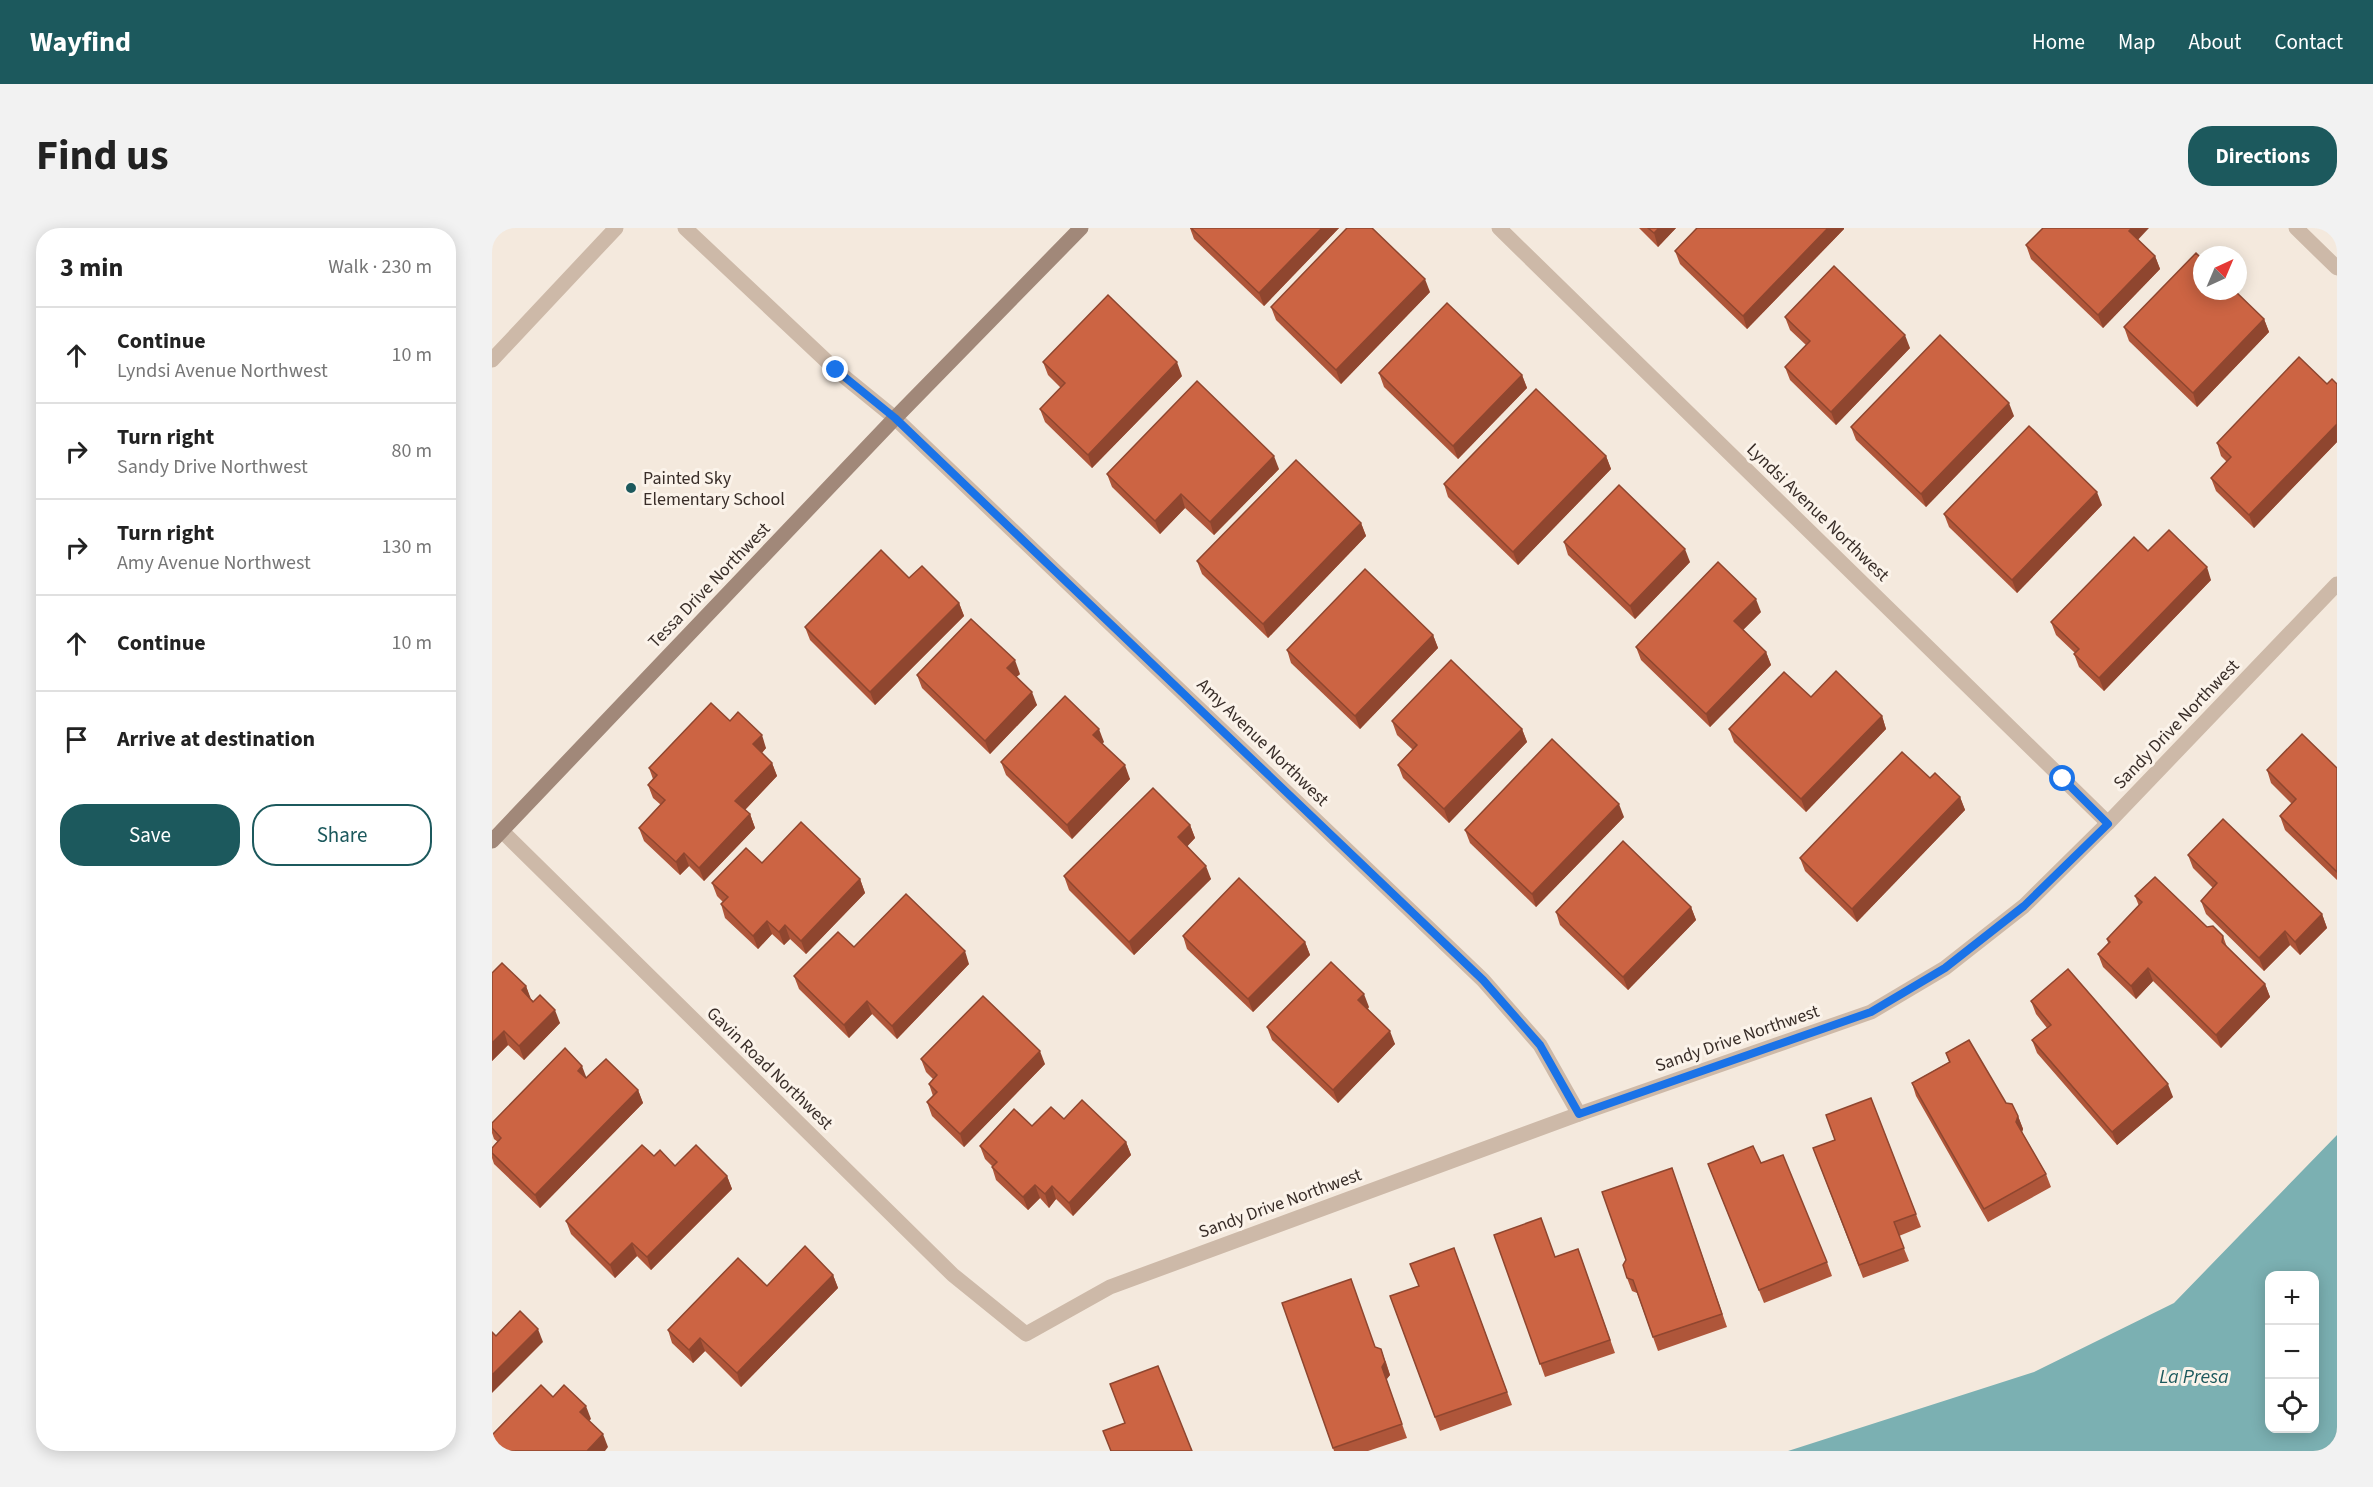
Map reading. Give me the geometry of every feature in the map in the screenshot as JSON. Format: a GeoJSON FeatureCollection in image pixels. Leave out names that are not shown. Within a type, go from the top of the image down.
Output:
{"type":"FeatureCollection","features":[{"type":"Feature","properties":{"kind":"street"},"geometry":{"type":"LineString","coordinates":[[492,360],[616,228]]}},
{"type":"Feature","properties":{"kind":"street","name":"Amy Avenue Northwest"},"geometry":{"type":"LineString","coordinates":[[685,228],[836,370],[895,418],[1483,980],[1540,1045],[1579,1114]]}},
{"type":"Feature","properties":{"kind":"street","name":"Tessa Drive Northwest"},"geometry":{"type":"LineString","coordinates":[[495,832],[1081,228]]}},
{"type":"Feature","properties":{"kind":"street","name":"Lyndsi Avenue Northwest"},"geometry":{"type":"LineString","coordinates":[[1499,228],[2108,824]]}},
{"type":"Feature","properties":{"kind":"street"},"geometry":{"type":"LineString","coordinates":[[2296,228],[2337,268]]}},
{"type":"Feature","properties":{"kind":"street","name":"Sandy Drive Northwest"},"geometry":{"type":"LineString","coordinates":[[1026,1334],[1110,1287],[1579,1114],[1871,1012],[1945,968],[2024,906],[2108,824],[2337,584]]}},
{"type":"Feature","properties":{"kind":"street","name":"Gavin Road Northwest"},"geometry":{"type":"LineString","coordinates":[[495,832],[953,1275],[1026,1334]]}},
{"type":"Feature","properties":{"kind":"water","name":"La Presa"},"geometry":{"type":"Polygon","coordinates":[[[2337,1135],[2337,1451],[1788,1451],[2034,1372],[2174,1303],[2337,1135]]]}},
{"type":"Feature","properties":{"kind":"building"},"geometry":{"type":"Polygon","coordinates":[[[1191,228],[1322,228],[1259,293],[1191,228]]]}},
{"type":"Feature","properties":{"kind":"building"},"geometry":{"type":"Polygon","coordinates":[[[1347,228],[1372,228],[1425,279],[1336,370],[1271,307],[1347,228]]]}},
{"type":"Feature","properties":{"kind":"building"},"geometry":{"type":"Polygon","coordinates":[[[1648,228],[1659,228],[1654,233],[1648,228]]]}},
{"type":"Feature","properties":{"kind":"building"},"geometry":{"type":"Polygon","coordinates":[[[1697,228],[1828,228],[1743,316],[1675,251],[1697,228]]]}},
{"type":"Feature","properties":{"kind":"building"},"geometry":{"type":"Polygon","coordinates":[[[2043,228],[2132,228],[2129,231],[2155,256],[2098,315],[2026,245],[2043,228]]]}},
{"type":"Feature","properties":{"kind":"building"},"geometry":{"type":"Polygon","coordinates":[[[2193,256],[2193,300],[2244,300],[2264,319],[2193,393],[2124,327],[2193,256]]]}},
{"type":"Feature","properties":{"kind":"building"},"geometry":{"type":"Polygon","coordinates":[[[1834,266],[1905,335],[1831,412],[1785,367],[1810,341],[1785,317],[1834,266]]]}},
{"type":"Feature","properties":{"kind":"building"},"geometry":{"type":"Polygon","coordinates":[[[1108,295],[1177,362],[1088,455],[1040,409],[1065,383],[1043,362],[1108,295]]]}},
{"type":"Feature","properties":{"kind":"building"},"geometry":{"type":"Polygon","coordinates":[[[1447,303],[1522,375],[1453,446],[1379,373],[1447,303]]]}},
{"type":"Feature","properties":{"kind":"building"},"geometry":{"type":"Polygon","coordinates":[[[1940,335],[2009,403],[1921,494],[1851,427],[1940,335]]]}},
{"type":"Feature","properties":{"kind":"building"},"geometry":{"type":"Polygon","coordinates":[[[2299,357],[2327,384],[2332,379],[2337,384],[2337,424],[2249,515],[2211,478],[2231,457],[2217,443],[2299,357]]]}},
{"type":"Feature","properties":{"kind":"building"},"geometry":{"type":"Polygon","coordinates":[[[1197,381],[1274,456],[1210,522],[1181,494],[1155,521],[1107,474],[1197,381]]]}},
{"type":"Feature","properties":{"kind":"building"},"geometry":{"type":"Polygon","coordinates":[[[1536,389],[1606,456],[1513,552],[1444,484],[1536,389]]]}},
{"type":"Feature","properties":{"kind":"building"},"geometry":{"type":"Polygon","coordinates":[[[2029,426],[2097,492],[2012,580],[1944,514],[2029,426]]]}},
{"type":"Feature","properties":{"kind":"building"},"geometry":{"type":"Polygon","coordinates":[[[1296,460],[1361,523],[1263,624],[1197,561],[1296,460]]]}},
{"type":"Feature","properties":{"kind":"building"},"geometry":{"type":"Polygon","coordinates":[[[1619,485],[1685,549],[1630,606],[1564,542],[1619,485]]]}},
{"type":"Feature","properties":{"kind":"building"},"geometry":{"type":"Polygon","coordinates":[[[2169,530],[2207,567],[2099,678],[2074,654],[2079,649],[2051,622],[2134,537],[2148,551],[2169,530]]]}},
{"type":"Feature","properties":{"kind":"building"},"geometry":{"type":"Polygon","coordinates":[[[881,550],[909,578],[922,566],[959,603],[870,692],[805,627],[881,550]]]}},
{"type":"Feature","properties":{"kind":"building"},"geometry":{"type":"Polygon","coordinates":[[[1718,562],[1756,599],[1734,621],[1766,652],[1706,714],[1636,647],[1718,562]]]}},
{"type":"Feature","properties":{"kind":"building"},"geometry":{"type":"Polygon","coordinates":[[[1365,569],[1433,635],[1355,716],[1287,650],[1365,569]]]}},
{"type":"Feature","properties":{"kind":"building"},"geometry":{"type":"Polygon","coordinates":[[[971,619],[1015,660],[1007,668],[1032,692],[985,741],[917,675],[971,619]]]}},
{"type":"Feature","properties":{"kind":"building"},"geometry":{"type":"Polygon","coordinates":[[[1451,660],[1522,729],[1444,809],[1398,765],[1417,745],[1392,721],[1451,660]]]}},
{"type":"Feature","properties":{"kind":"building"},"geometry":{"type":"Polygon","coordinates":[[[1836,671],[1882,716],[1801,799],[1729,729],[1784,672],[1811,697],[1836,671]]]}},
{"type":"Feature","properties":{"kind":"building"},"geometry":{"type":"Polygon","coordinates":[[[1065,696],[1099,729],[1093,735],[1125,765],[1067,825],[1001,762],[1065,696]]]}},
{"type":"Feature","properties":{"kind":"building"},"geometry":{"type":"Polygon","coordinates":[[[711,703],[730,721],[738,712],[762,735],[753,744],[772,763],[735,801],[750,814],[699,868],[684,853],[676,862],[639,828],[665,800],[648,785],[657,775],[649,768],[711,703]]]}},
{"type":"Feature","properties":{"kind":"building"},"geometry":{"type":"Polygon","coordinates":[[[2302,734],[2337,768],[2337,872],[2280,816],[2296,799],[2267,770],[2302,734]]]}},
{"type":"Feature","properties":{"kind":"building"},"geometry":{"type":"Polygon","coordinates":[[[1552,739],[1619,804],[1532,894],[1465,830],[1552,739]]]}},
{"type":"Feature","properties":{"kind":"building"},"geometry":{"type":"Polygon","coordinates":[[[1902,752],[1930,778],[1935,773],[1960,797],[1852,909],[1800,858],[1902,752]]]}},
{"type":"Feature","properties":{"kind":"building"},"geometry":{"type":"Polygon","coordinates":[[[1153,788],[1190,825],[1178,837],[1206,866],[1129,942],[1064,876],[1153,788]]]}},
{"type":"Feature","properties":{"kind":"building"},"geometry":{"type":"Polygon","coordinates":[[[2223,819],[2322,914],[2295,942],[2285,931],[2259,958],[2201,901],[2217,883],[2188,855],[2223,819]]]}},
{"type":"Feature","properties":{"kind":"building"},"geometry":{"type":"Polygon","coordinates":[[[801,822],[860,879],[801,941],[785,925],[779,932],[767,921],[753,936],[721,904],[728,897],[712,883],[746,848],[762,863],[801,822]]]}},
{"type":"Feature","properties":{"kind":"building"},"geometry":{"type":"Polygon","coordinates":[[[1623,841],[1691,907],[1623,977],[1556,912],[1623,841]]]}},
{"type":"Feature","properties":{"kind":"building"},"geometry":{"type":"Polygon","coordinates":[[[2155,877],[2207,927],[2213,926],[2223,936],[2222,942],[2265,984],[2216,1035],[2148,968],[2131,986],[2098,954],[2110,942],[2107,939],[2142,902],[2135,896],[2155,877]]]}},
{"type":"Feature","properties":{"kind":"building"},"geometry":{"type":"Polygon","coordinates":[[[1239,878],[1305,942],[1248,999],[1183,936],[1239,878]]]}},
{"type":"Feature","properties":{"kind":"building"},"geometry":{"type":"Polygon","coordinates":[[[906,894],[965,951],[892,1026],[867,1001],[844,1025],[794,976],[838,932],[854,947],[906,894]]]}},
{"type":"Feature","properties":{"kind":"building"},"geometry":{"type":"Polygon","coordinates":[[[1331,962],[1364,994],[1358,1000],[1390,1031],[1333,1090],[1267,1027],[1331,962]]]}},
{"type":"Feature","properties":{"kind":"building"},"geometry":{"type":"Polygon","coordinates":[[[502,963],[526,986],[522,990],[533,1002],[540,995],[555,1010],[519,1046],[504,1031],[492,1043],[492,973],[502,963]]]}},
{"type":"Feature","properties":{"kind":"building"},"geometry":{"type":"Polygon","coordinates":[[[2068,969],[2168,1084],[2112,1132],[2032,1040],[2051,1025],[2031,1001],[2068,969]]]}},
{"type":"Feature","properties":{"kind":"building"},"geometry":{"type":"Polygon","coordinates":[[[983,996],[1040,1051],[960,1134],[927,1102],[937,1092],[929,1084],[937,1075],[921,1059],[983,996]]]}},
{"type":"Feature","properties":{"kind":"building"},"geometry":{"type":"Polygon","coordinates":[[[1969,1040],[2006,1103],[2012,1104],[2018,1116],[2016,1122],[2046,1174],[1984,1209],[1912,1083],[1950,1062],[1946,1053],[1969,1040]]]}},
{"type":"Feature","properties":{"kind":"building"},"geometry":{"type":"Polygon","coordinates":[[[565,1048],[582,1066],[578,1071],[586,1078],[606,1059],[638,1090],[535,1195],[492,1153],[492,1148],[501,1138],[492,1128],[492,1123],[565,1048]]]}},
{"type":"Feature","properties":{"kind":"building"},"geometry":{"type":"Polygon","coordinates":[[[1871,1098],[1916,1214],[1894,1222],[1904,1248],[1859,1265],[1813,1148],[1835,1140],[1826,1115],[1871,1098]]]}},
{"type":"Feature","properties":{"kind":"building"},"geometry":{"type":"Polygon","coordinates":[[[1082,1100],[1126,1142],[1069,1203],[1052,1186],[1045,1194],[1035,1185],[1023,1197],[992,1167],[997,1162],[980,1146],[1014,1109],[1032,1126],[1051,1107],[1064,1119],[1082,1100]]]}},
{"type":"Feature","properties":{"kind":"building"},"geometry":{"type":"Polygon","coordinates":[[[642,1145],[654,1156],[660,1150],[675,1166],[696,1145],[727,1176],[647,1257],[632,1243],[610,1265],[566,1221],[642,1145]]]}},
{"type":"Feature","properties":{"kind":"building"},"geometry":{"type":"Polygon","coordinates":[[[1753,1146],[1761,1163],[1783,1155],[1827,1262],[1759,1290],[1708,1164],[1753,1146]]]}},
{"type":"Feature","properties":{"kind":"building"},"geometry":{"type":"Polygon","coordinates":[[[1672,1168],[1722,1314],[1653,1337],[1633,1280],[1627,1278],[1623,1265],[1626,1260],[1602,1192],[1672,1168]]]}},
{"type":"Feature","properties":{"kind":"building"},"geometry":{"type":"Polygon","coordinates":[[[1541,1218],[1555,1257],[1578,1249],[1610,1340],[1540,1364],[1494,1235],[1541,1218]]]}},
{"type":"Feature","properties":{"kind":"building"},"geometry":{"type":"Polygon","coordinates":[[[805,1246],[833,1275],[737,1373],[700,1338],[689,1350],[668,1330],[738,1258],[767,1286],[805,1246]]]}},
{"type":"Feature","properties":{"kind":"building"},"geometry":{"type":"Polygon","coordinates":[[[1454,1248],[1507,1392],[1435,1417],[1390,1296],[1419,1286],[1410,1264],[1454,1248]]]}},
{"type":"Feature","properties":{"kind":"building"},"geometry":{"type":"Polygon","coordinates":[[[1351,1279],[1375,1347],[1381,1349],[1385,1362],[1382,1367],[1402,1424],[1333,1448],[1282,1303],[1351,1279]]]}},
{"type":"Feature","properties":{"kind":"building"},"geometry":{"type":"Polygon","coordinates":[[[520,1311],[538,1329],[492,1375],[492,1332],[496,1336],[520,1311]]]}},
{"type":"Feature","properties":{"kind":"building"},"geometry":{"type":"Polygon","coordinates":[[[1158,1366],[1192,1451],[1111,1451],[1103,1431],[1125,1423],[1110,1384],[1158,1366]]]}},
{"type":"Feature","properties":{"kind":"building"},"geometry":{"type":"Polygon","coordinates":[[[541,1385],[553,1397],[564,1385],[586,1406],[580,1412],[603,1434],[587,1451],[492,1451],[492,1435],[541,1385]]]}},
{"type":"Feature","properties":{"kind":"place","name":"Painted Sky Elementary School"},"geometry":{"type":"Point","coordinates":[631,488]}},
{"type":"Feature","properties":{"kind":"route"},"geometry":{"type":"LineString","coordinates":[[836,370],[895,418],[1483,980],[1540,1045],[1579,1114],[1871,1012],[1945,968],[2024,906],[2108,824],[2063,779]]}}]}
